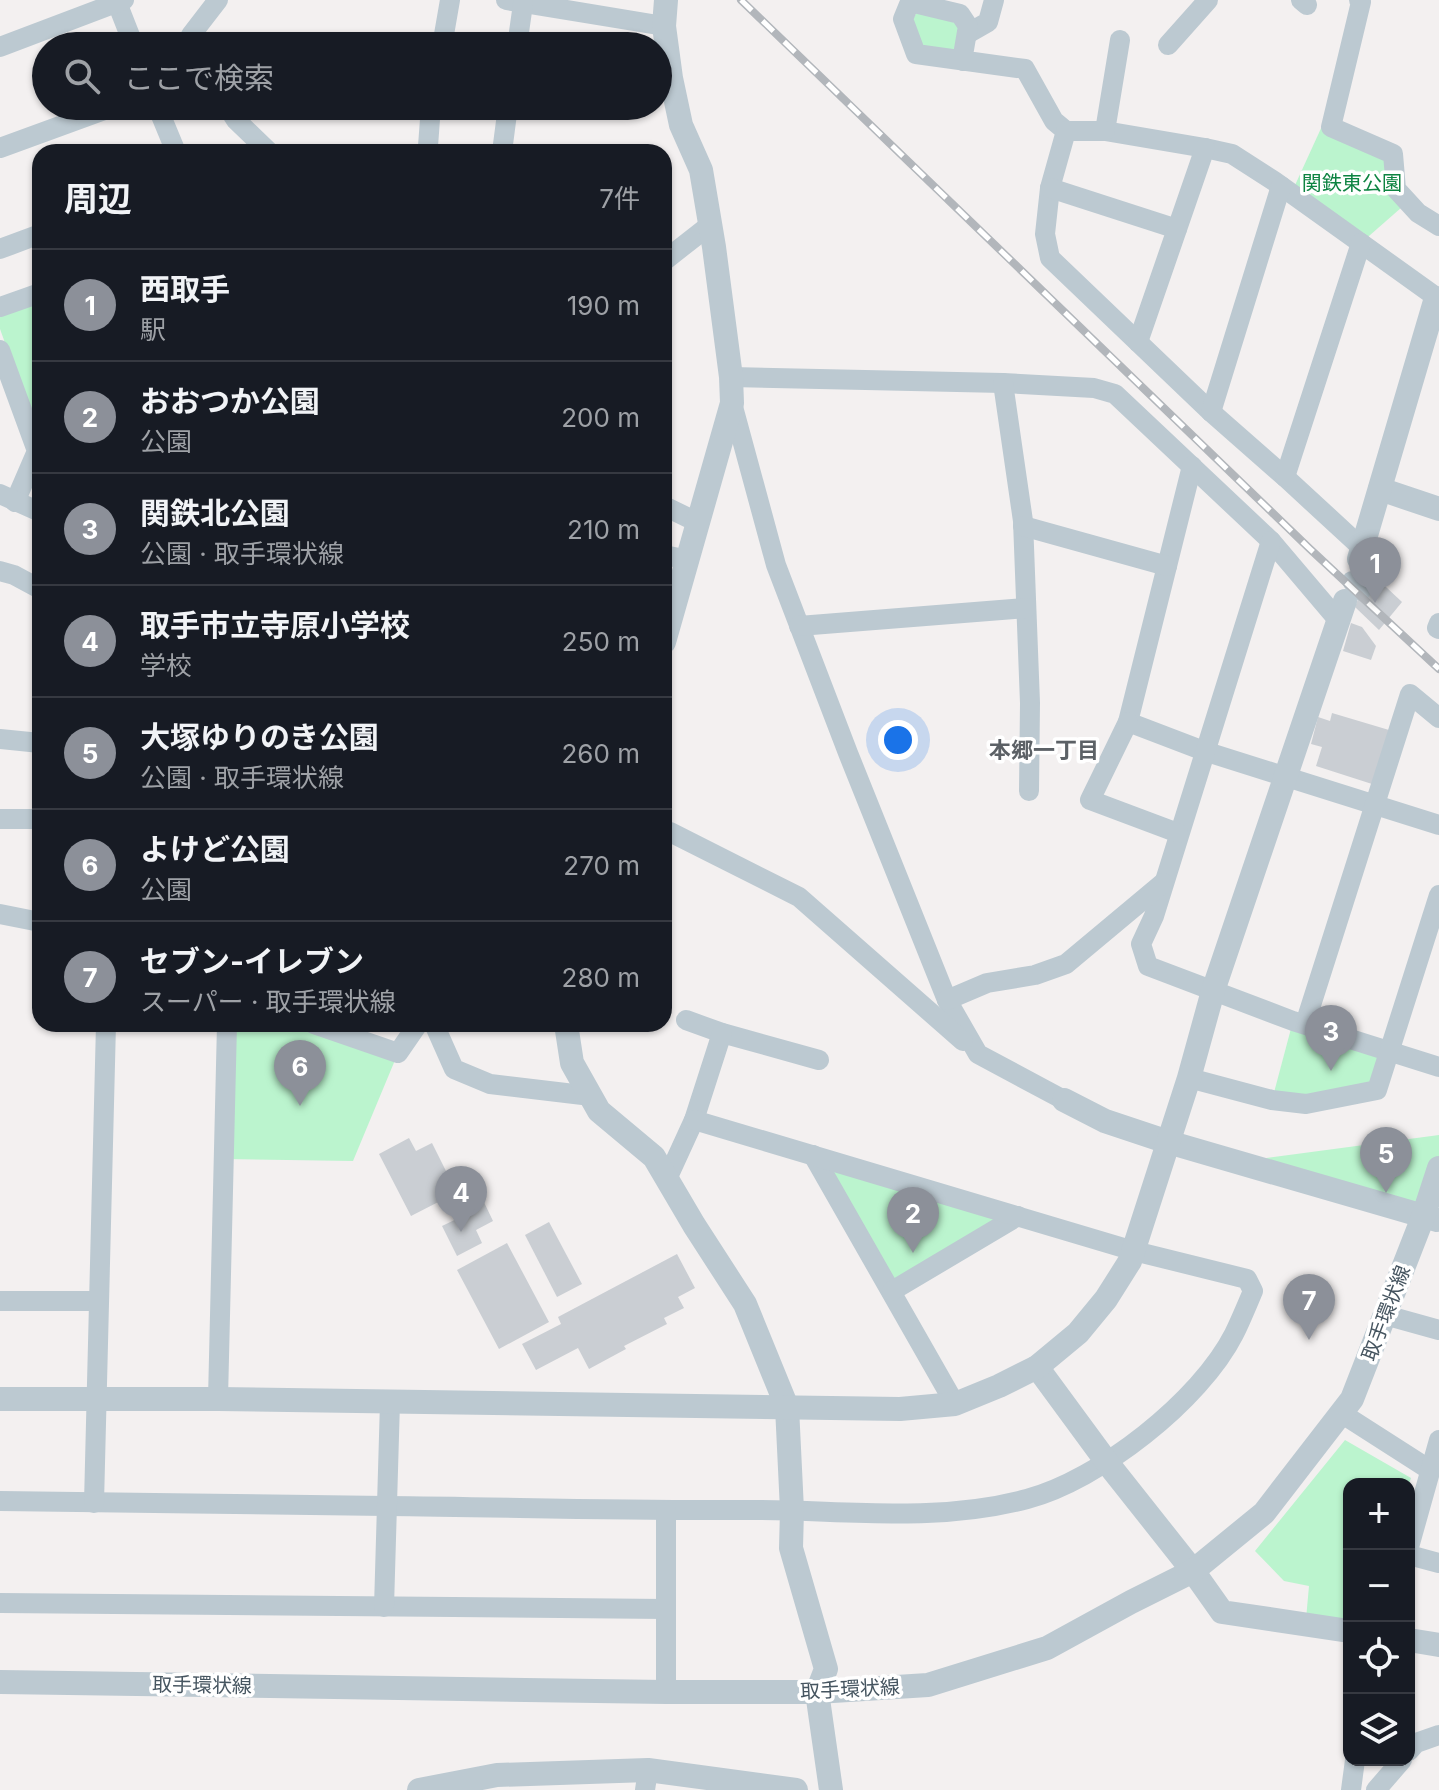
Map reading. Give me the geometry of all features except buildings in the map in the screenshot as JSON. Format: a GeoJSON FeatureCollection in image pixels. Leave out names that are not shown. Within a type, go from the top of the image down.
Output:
{"type":"FeatureCollection","features":[{"type":"Feature","properties":{"kind":"street"},"geometry":{"type":"LineString","coordinates":[[193,32],[218,0]]}},
{"type":"Feature","properties":{"kind":"street"},"geometry":{"type":"LineString","coordinates":[[444,32],[450,0]]}},
{"type":"Feature","properties":{"kind":"street"},"geometry":{"type":"LineString","coordinates":[[665,32],[666,0]]}},
{"type":"Feature","properties":{"kind":"street"},"geometry":{"type":"LineString","coordinates":[[967,34],[988,22],[994,0]]}},
{"type":"Feature","properties":{"kind":"street"},"geometry":{"type":"LineString","coordinates":[[1168,45],[1208,0]]}},
{"type":"Feature","properties":{"kind":"street"},"geometry":{"type":"LineString","coordinates":[[1359,0],[1331,127],[1393,154],[1396,189],[1418,213],[1439,226]]}},
{"type":"Feature","properties":{"kind":"street"},"geometry":{"type":"LineString","coordinates":[[39,32],[119,1],[129,32]]}},
{"type":"Feature","properties":{"kind":"street"},"geometry":{"type":"LineString","coordinates":[[516,32],[514,2],[664,26]]}},
{"type":"Feature","properties":{"kind":"street"},"geometry":{"type":"LineString","coordinates":[[0,1399],[218,1399],[900,1409],[955,1404],[1037,1367],[1078,1333],[1097,1310],[1134,1251],[1213,991],[1353,583],[1438,298],[1232,154],[1105,131],[1066,131],[1054,121],[1025,69],[962,61],[916,54],[903,19],[910,2],[960,14],[968,26],[962,61]]}},
{"type":"Feature","properties":{"kind":"street"},"geometry":{"type":"LineString","coordinates":[[0,47],[32,35]]}},
{"type":"Feature","properties":{"kind":"street"},"geometry":{"type":"LineString","coordinates":[[1105,131],[1120,40]]}},
{"type":"Feature","properties":{"kind":"street"},"geometry":{"type":"LineString","coordinates":[[672,73],[681,125],[701,170],[731,377],[732,403],[776,565],[947,1000],[978,1054]]}},
{"type":"Feature","properties":{"kind":"street"},"geometry":{"type":"LineString","coordinates":[[0,148],[77,120]]}},
{"type":"Feature","properties":{"kind":"street"},"geometry":{"type":"LineString","coordinates":[[163,120],[173,144]]}},
{"type":"Feature","properties":{"kind":"street"},"geometry":{"type":"LineString","coordinates":[[236,120],[261,144]]}},
{"type":"Feature","properties":{"kind":"street"},"geometry":{"type":"LineString","coordinates":[[428,144],[430,120]]}},
{"type":"Feature","properties":{"kind":"street"},"geometry":{"type":"LineString","coordinates":[[503,144],[506,120]]}},
{"type":"Feature","properties":{"kind":"street"},"geometry":{"type":"LineString","coordinates":[[1066,131],[1050,188],[1045,234],[1050,258],[1211,412],[1285,477],[1353,583]]}},
{"type":"Feature","properties":{"kind":"street"},"geometry":{"type":"LineString","coordinates":[[1138,342],[1205,148]]}},
{"type":"Feature","properties":{"kind":"street"},"geometry":{"type":"LineString","coordinates":[[1211,412],[1281,186]]}},
{"type":"Feature","properties":{"kind":"street"},"geometry":{"type":"LineString","coordinates":[[1050,188],[1177,229]]}},
{"type":"Feature","properties":{"kind":"street"},"geometry":{"type":"LineString","coordinates":[[672,255],[710,225]]}},
{"type":"Feature","properties":{"kind":"street"},"geometry":{"type":"LineString","coordinates":[[0,249],[32,237]]}},
{"type":"Feature","properties":{"kind":"street"},"geometry":{"type":"LineString","coordinates":[[1285,477],[1361,243]]}},
{"type":"Feature","properties":{"kind":"street"},"geometry":{"type":"LineString","coordinates":[[0,307],[32,296]]}},
{"type":"Feature","properties":{"kind":"street"},"geometry":{"type":"LineString","coordinates":[[0,350],[32,437]]}},
{"type":"Feature","properties":{"kind":"street"},"geometry":{"type":"LineString","coordinates":[[731,377],[1003,383],[1094,388],[1115,394],[1271,541],[1353,583]]}},
{"type":"Feature","properties":{"kind":"street"},"geometry":{"type":"LineString","coordinates":[[1003,383],[1023,526],[1030,703],[1029,791]]}},
{"type":"Feature","properties":{"kind":"street"},"geometry":{"type":"LineString","coordinates":[[672,616],[732,403]]}},
{"type":"Feature","properties":{"kind":"street"},"geometry":{"type":"LineString","coordinates":[[32,459],[7,498],[32,509]]}},
{"type":"Feature","properties":{"kind":"street"},"geometry":{"type":"LineString","coordinates":[[1178,833],[1090,800],[1128,722],[1192,466]]}},
{"type":"Feature","properties":{"kind":"street"},"geometry":{"type":"LineString","coordinates":[[1380,489],[1439,509]]}},
{"type":"Feature","properties":{"kind":"street"},"geometry":{"type":"LineString","coordinates":[[672,510],[699,523]]}},
{"type":"Feature","properties":{"kind":"street"},"geometry":{"type":"LineString","coordinates":[[1023,526],[1167,566]]}},
{"type":"Feature","properties":{"kind":"street"},"geometry":{"type":"LineString","coordinates":[[1271,541],[1154,916],[1141,944],[1148,966],[1305,1024],[1439,1067]]}},
{"type":"Feature","properties":{"kind":"street"},"geometry":{"type":"LineString","coordinates":[[672,557],[689,560]]}},
{"type":"Feature","properties":{"kind":"street"},"geometry":{"type":"LineString","coordinates":[[0,571],[32,585]]}},
{"type":"Feature","properties":{"kind":"street"},"geometry":{"type":"LineString","coordinates":[[799,626],[1026,608]]}},
{"type":"Feature","properties":{"kind":"street"},"geometry":{"type":"LineString","coordinates":[[1305,1024],[1410,694],[1439,718]]}},
{"type":"Feature","properties":{"kind":"street"},"geometry":{"type":"LineString","coordinates":[[1128,722],[1204,751],[1439,825]]}},
{"type":"Feature","properties":{"kind":"street"},"geometry":{"type":"LineString","coordinates":[[0,739],[32,742]]}},
{"type":"Feature","properties":{"kind":"street"},"geometry":{"type":"LineString","coordinates":[[0,819],[32,819]]}},
{"type":"Feature","properties":{"kind":"street"},"geometry":{"type":"LineString","coordinates":[[672,833],[799,897],[978,1054],[1105,1121],[1431,1219]]}},
{"type":"Feature","properties":{"kind":"street"},"geometry":{"type":"LineString","coordinates":[[947,1000],[987,983],[1035,975],[1066,964],[1163,883]]}},
{"type":"Feature","properties":{"kind":"street"},"geometry":{"type":"LineString","coordinates":[[1189,1078],[1272,1100],[1306,1104],[1377,1090],[1439,895]]}},
{"type":"Feature","properties":{"kind":"street"},"geometry":{"type":"LineString","coordinates":[[0,914],[32,920]]}},
{"type":"Feature","properties":{"kind":"street"},"geometry":{"type":"LineString","coordinates":[[686,1020],[819,1060]]}},
{"type":"Feature","properties":{"kind":"street"},"geometry":{"type":"LineString","coordinates":[[94,1503],[106,1032]]}},
{"type":"Feature","properties":{"kind":"street"},"geometry":{"type":"LineString","coordinates":[[218,1399],[227,1032]]}},
{"type":"Feature","properties":{"kind":"street"},"geometry":{"type":"LineString","coordinates":[[337,1032],[398,1053],[412,1032]]}},
{"type":"Feature","properties":{"kind":"street"},"geometry":{"type":"LineString","coordinates":[[438,1032],[454,1069],[490,1084],[591,1096]]}},
{"type":"Feature","properties":{"kind":"street"},"geometry":{"type":"LineString","coordinates":[[567,1032],[572,1063],[599,1111],[654,1157],[745,1304],[787,1407],[791,1548],[826,1669],[817,1692],[831,1790]]}},
{"type":"Feature","properties":{"kind":"street"},"geometry":{"type":"LineString","coordinates":[[667,1179],[694,1120],[722,1033]]}},
{"type":"Feature","properties":{"kind":"street"},"geometry":{"type":"LineString","coordinates":[[0,1501],[956,1513],[1028,1499],[1073,1481],[1146,1433],[1201,1382],[1234,1336],[1253,1291],[1247,1279],[1134,1251],[694,1120]]}},
{"type":"Feature","properties":{"kind":"street"},"geometry":{"type":"LineString","coordinates":[[813,1155],[955,1404]]}},
{"type":"Feature","properties":{"kind":"street","name":"取手環状線"},"geometry":{"type":"LineString","coordinates":[[0,1682],[817,1692],[928,1685],[1047,1648],[1193,1571],[1264,1513],[1352,1399],[1385,1315],[1431,1219],[1439,1168]]}},
{"type":"Feature","properties":{"kind":"street"},"geometry":{"type":"LineString","coordinates":[[892,1291],[1018,1216]]}},
{"type":"Feature","properties":{"kind":"street"},"geometry":{"type":"LineString","coordinates":[[0,1301],[99,1301]]}},
{"type":"Feature","properties":{"kind":"street"},"geometry":{"type":"LineString","coordinates":[[1385,1315],[1439,1330]]}},
{"type":"Feature","properties":{"kind":"street"},"geometry":{"type":"LineString","coordinates":[[1037,1367],[1222,1612],[1343,1630]]}},
{"type":"Feature","properties":{"kind":"street"},"geometry":{"type":"LineString","coordinates":[[384,1607],[390,1402]]}},
{"type":"Feature","properties":{"kind":"street"},"geometry":{"type":"LineString","coordinates":[[1341,1413],[1430,1470]]}},
{"type":"Feature","properties":{"kind":"street"},"geometry":{"type":"LineString","coordinates":[[1415,1525],[1439,1440]]}},
{"type":"Feature","properties":{"kind":"street"},"geometry":{"type":"LineString","coordinates":[[666,1511],[666,1692]]}},
{"type":"Feature","properties":{"kind":"street"},"geometry":{"type":"LineString","coordinates":[[1415,1557],[1439,1563]]}},
{"type":"Feature","properties":{"kind":"street"},"geometry":{"type":"LineString","coordinates":[[0,1603],[666,1610]]}},
{"type":"Feature","properties":{"kind":"street"},"geometry":{"type":"LineString","coordinates":[[1415,1641],[1439,1645]]}},
{"type":"Feature","properties":{"kind":"street"},"geometry":{"type":"LineString","coordinates":[[1415,1744],[1439,1735]]}},
{"type":"Feature","properties":{"kind":"street"},"geometry":{"type":"LineString","coordinates":[[1351,1790],[1354,1766]]}},
{"type":"Feature","properties":{"kind":"street"},"geometry":{"type":"LineString","coordinates":[[1376,1790],[1397,1766]]}},
{"type":"Feature","properties":{"kind":"street"},"geometry":{"type":"LineString","coordinates":[[419,1790],[497,1775],[647,1780],[796,1790]]}},
{"type":"Feature","properties":{"kind":"green space"},"geometry":{"type":"Polygon","coordinates":[[[917,12],[956,23],[959,28],[958,46],[950,52],[922,48],[912,21],[917,12]]]}},
{"type":"Feature","properties":{"kind":"green space","name":"関鉄東公園"},"geometry":{"type":"Polygon","coordinates":[[[1328,113],[1395,160],[1410,200],[1361,243],[1291,194],[1328,113]]]}},
{"type":"Feature","properties":{"kind":"green space"},"geometry":{"type":"Polygon","coordinates":[[[32,305],[32,418],[0,329],[0,315],[32,305]]]}},
{"type":"Feature","properties":{"kind":"green space"},"geometry":{"type":"Polygon","coordinates":[[[1293,1021],[1389,1052],[1377,1090],[1272,1100],[1293,1021]]]}},
{"type":"Feature","properties":{"kind":"green space"},"geometry":{"type":"Polygon","coordinates":[[[227,1032],[337,1032],[398,1053],[353,1161],[224,1159],[227,1032]]]}},
{"type":"Feature","properties":{"kind":"green space"},"geometry":{"type":"Polygon","coordinates":[[[1439,1135],[1439,1168],[1423,1217],[1236,1162],[1439,1135]]]}},
{"type":"Feature","properties":{"kind":"green space"},"geometry":{"type":"Polygon","coordinates":[[[813,1155],[1018,1216],[892,1291],[813,1155]]]}},
{"type":"Feature","properties":{"kind":"green space"},"geometry":{"type":"Polygon","coordinates":[[[1345,1440],[1411,1478],[1343,1478],[1343,1622],[1306,1619],[1309,1586],[1284,1581],[1255,1551],[1345,1440]]]}},
{"type":"Feature","properties":{"kind":"railway"},"geometry":{"type":"LineString","coordinates":[[741,0],[1310,549],[1439,669]]}},
{"type":"Feature","properties":{"kind":"place","name":"西取手"},"geometry":{"type":"Point","coordinates":[1375,603]}},
{"type":"Feature","properties":{"kind":"place","name":"関鉄北公園"},"geometry":{"type":"Point","coordinates":[1331,1071]}},
{"type":"Feature","properties":{"kind":"place","name":"よけど公園"},"geometry":{"type":"Point","coordinates":[300,1106]}},
{"type":"Feature","properties":{"kind":"place","name":"大塚ゆりのき公園"},"geometry":{"type":"Point","coordinates":[1386,1193]}},
{"type":"Feature","properties":{"kind":"place","name":"取手市立寺原小学校"},"geometry":{"type":"Point","coordinates":[461,1232]}},
{"type":"Feature","properties":{"kind":"place","name":"おおつか公園"},"geometry":{"type":"Point","coordinates":[913,1253]}},
{"type":"Feature","properties":{"kind":"place","name":"セブン-イレブン"},"geometry":{"type":"Point","coordinates":[1309,1340]}},
{"type":"Feature","properties":{"kind":"district","name":"本郷一丁目"},"geometry":{"type":"Point","coordinates":[1044,750]}}]}
